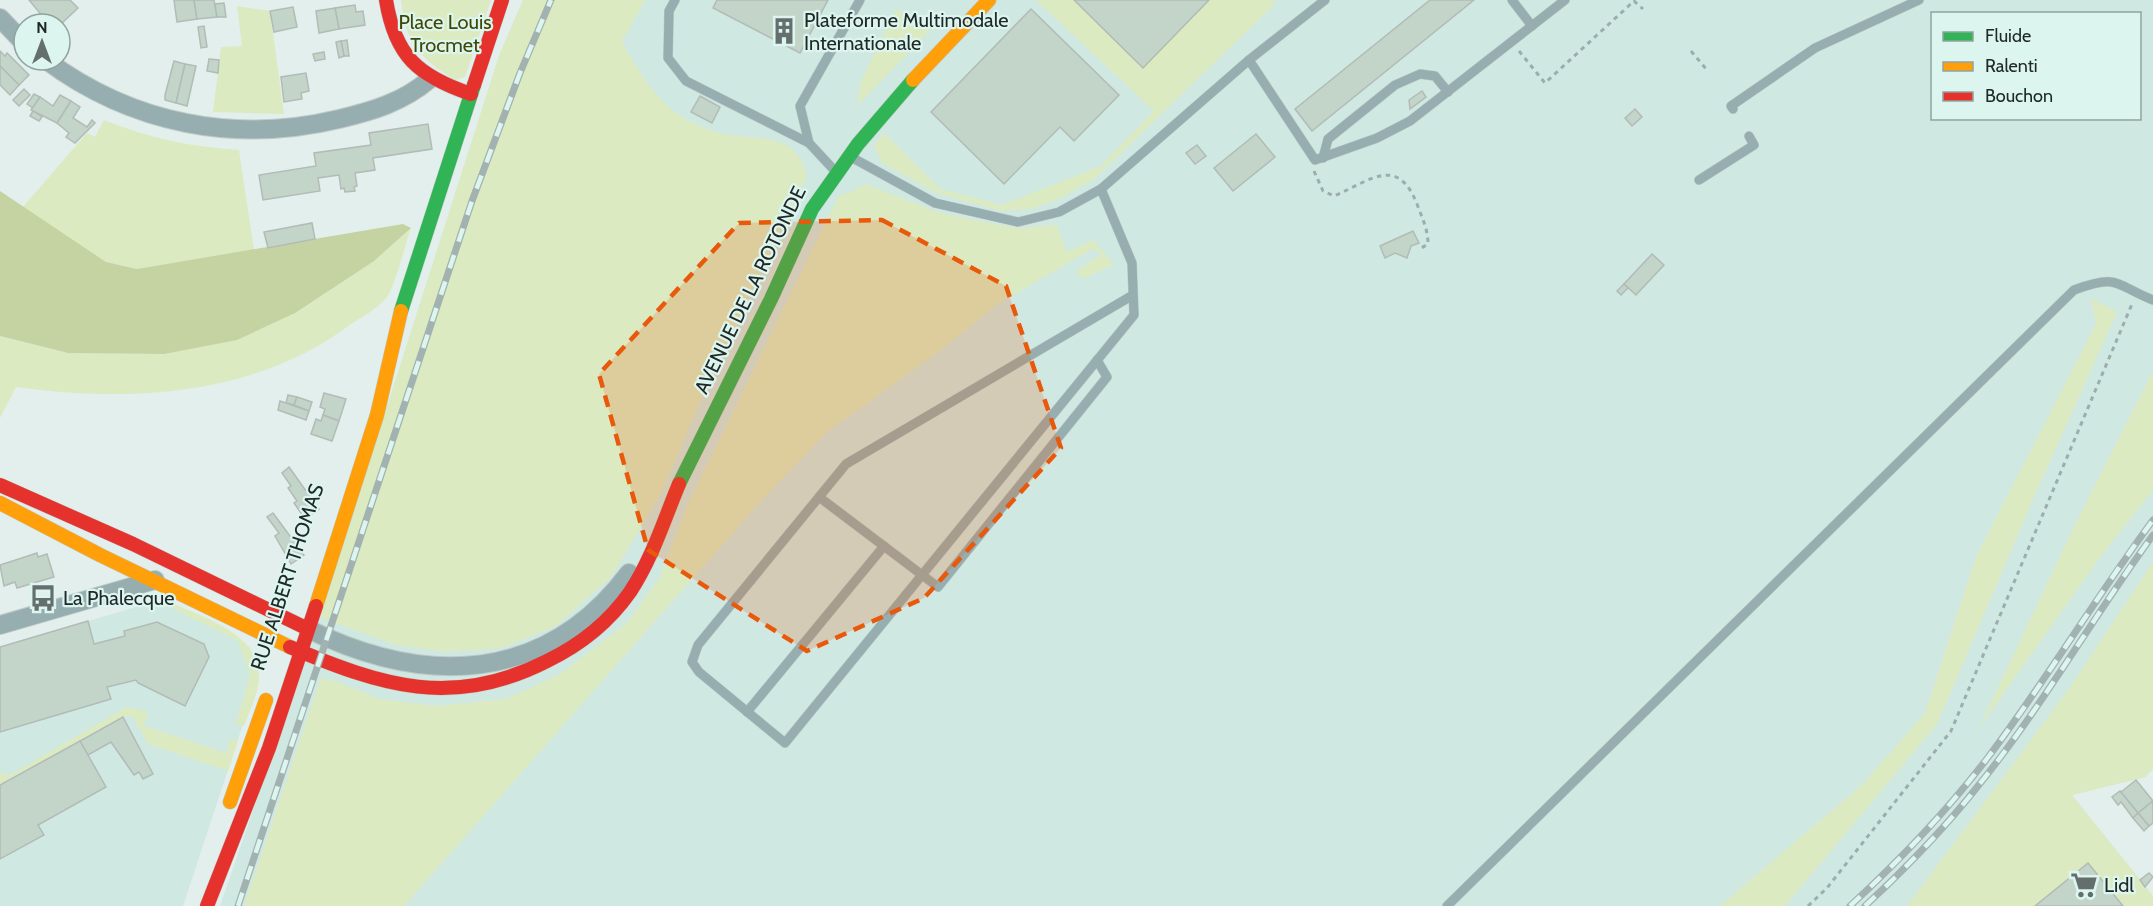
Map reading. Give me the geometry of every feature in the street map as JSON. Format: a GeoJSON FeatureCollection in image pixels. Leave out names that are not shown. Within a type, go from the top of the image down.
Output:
{"type":"FeatureCollection","features":[{"type":"Feature","properties":{"kind":"street"},"geometry":{"type":"LineString","coordinates":[[386,0],[388,18],[399,47],[407,58],[430,79],[471,94]]}},
{"type":"Feature","properties":{"kind":"street","name":"RUE ALBERT THOMAS"},"geometry":{"type":"LineString","coordinates":[[279,661],[285,644],[298,621],[377,415],[392,344],[408,288],[502,0]]}},
{"type":"Feature","properties":{"kind":"street","name":"AVENUE DE LA ROTONDE"},"geometry":{"type":"LineString","coordinates":[[0,503],[38,525],[153,581],[285,644],[369,680],[421,690],[465,690],[490,686],[531,672],[554,660],[589,636],[620,606],[638,579],[668,507],[817,199],[869,128],[989,0]]}},
{"type":"Feature","properties":{"kind":"street"},"geometry":{"type":"LineString","coordinates":[[0,18],[12,30]]}},
{"type":"Feature","properties":{"kind":"street"},"geometry":{"type":"LineString","coordinates":[[65,72],[94,91],[141,112],[193,125],[241,131],[296,128],[364,113],[397,102],[430,79]]}},
{"type":"Feature","properties":{"kind":"street","name":"RUE ALBERT THOMAS"},"geometry":{"type":"LineString","coordinates":[[364,407],[408,288]]}},
{"type":"Feature","properties":{"kind":"street"},"geometry":{"type":"LineString","coordinates":[[0,485],[298,621]]}},
{"type":"Feature","properties":{"kind":"street","name":"AVENUE DE LA ROTONDE"},"geometry":{"type":"LineString","coordinates":[[298,621],[384,659],[422,666],[463,667],[499,661],[556,638],[606,601],[635,565],[668,507]]}},
{"type":"Feature","properties":{"kind":"street"},"geometry":{"type":"LineString","coordinates":[[0,626],[189,570]]}},
{"type":"Feature","properties":{"kind":"street","name":"RUE ALBERT THOMAS"},"geometry":{"type":"LineString","coordinates":[[207,906],[214,880],[266,760],[301,651],[298,621]]}},
{"type":"Feature","properties":{"kind":"street","name":"RUE ALBERT THOMAS"},"geometry":{"type":"LineString","coordinates":[[226,814],[270,688]]}},
{"type":"Feature","properties":{"kind":"street","name":"RUE ALBERT THOMAS"},"geometry":{"type":"LineString","coordinates":[[214,880],[215,853],[220,834]]}},
{"type":"Feature","properties":{"kind":"lane"},"geometry":{"type":"LineString","coordinates":[[675,0],[669,11],[668,58],[686,81],[809,143],[836,173]]}},
{"type":"Feature","properties":{"kind":"lane"},"geometry":{"type":"LineString","coordinates":[[809,143],[801,106],[860,0]]}},
{"type":"Feature","properties":{"kind":"lane"},"geometry":{"type":"LineString","coordinates":[[849,156],[935,203],[1018,222],[1059,212],[1101,189],[1249,60],[1325,0]]}},
{"type":"Feature","properties":{"kind":"lane"},"geometry":{"type":"LineString","coordinates":[[1512,0],[1532,26]]}},
{"type":"Feature","properties":{"kind":"lane"},"geometry":{"type":"LineString","coordinates":[[1319,159],[1377,138],[1410,121],[1566,0]]}},
{"type":"Feature","properties":{"kind":"lane"},"geometry":{"type":"LineString","coordinates":[[1733,109],[1731,106],[1815,48],[1919,0]]}},
{"type":"Feature","properties":{"kind":"lane"},"geometry":{"type":"LineString","coordinates":[[1249,60],[1319,159]]}},
{"type":"Feature","properties":{"kind":"lane"},"geometry":{"type":"LineString","coordinates":[[1319,159],[1328,139],[1395,85],[1420,74],[1435,76],[1448,92]]}},
{"type":"Feature","properties":{"kind":"lane"},"geometry":{"type":"LineString","coordinates":[[1699,180],[1754,145],[1749,136]]}},
{"type":"Feature","properties":{"kind":"lane"},"geometry":{"type":"LineString","coordinates":[[1101,189],[1132,262],[1134,315],[785,743],[699,672],[692,662],[698,645],[846,464],[1133,295]]}},
{"type":"Feature","properties":{"kind":"lane"},"geometry":{"type":"LineString","coordinates":[[1447,906],[2074,290],[2102,280],[2115,281],[2153,300]]}},
{"type":"Feature","properties":{"kind":"lane"},"geometry":{"type":"LineString","coordinates":[[819,497],[938,587],[1107,377],[1097,360]]}},
{"type":"Feature","properties":{"kind":"lane"},"geometry":{"type":"LineString","coordinates":[[747,712],[884,546]]}},
{"type":"Feature","properties":{"kind":"path"},"geometry":{"type":"LineString","coordinates":[[1512,42],[1545,83],[1635,1],[1643,9]]}},
{"type":"Feature","properties":{"kind":"path"},"geometry":{"type":"LineString","coordinates":[[1691,51],[1707,70]]}},
{"type":"Feature","properties":{"kind":"path"},"geometry":{"type":"LineString","coordinates":[[1319,159],[1313,172],[1323,191],[1334,196],[1381,176],[1395,175],[1405,180],[1428,230],[1428,244],[1418,250]]}},
{"type":"Feature","properties":{"kind":"path"},"geometry":{"type":"LineString","coordinates":[[1808,906],[1827,888],[1951,731],[2116,346],[2137,291]]}},
{"type":"Feature","properties":{"kind":"highlighted area"},"geometry":{"type":"Polygon","coordinates":[[[882,220],[1006,286],[1061,448],[924,598],[807,651],[648,550],[599,374],[739,223],[882,220]]]}},
{"type":"Feature","properties":{"kind":"shaded area"},"geometry":{"type":"Polygon","coordinates":[[[523,0],[2153,0],[2153,769],[2145,777],[2072,795],[2153,896],[2153,906],[220,906],[320,617],[499,56],[523,0]]]}},
{"type":"Feature","properties":{"kind":"shaded area"},"geometry":{"type":"Polygon","coordinates":[[[163,599],[229,631],[249,647],[256,660],[259,676],[183,906],[0,906],[0,647],[163,599]]]}},
{"type":"Feature","properties":{"kind":"green space","name":"Place Louis Trocmet"},"geometry":{"type":"Polygon","coordinates":[[[401,0],[491,0],[465,77],[455,80],[432,65],[416,48],[406,27],[401,0]]]}},
{"type":"Feature","properties":{"kind":"green space"},"geometry":{"type":"Polygon","coordinates":[[[523,0],[645,0],[622,42],[640,72],[662,100],[679,115],[712,131],[726,135],[769,139],[781,143],[792,149],[801,160],[807,176],[710,378],[662,492],[611,577],[556,626],[501,648],[445,652],[396,645],[320,617],[499,56],[523,0]]]}},
{"type":"Feature","properties":{"kind":"green space"},"geometry":{"type":"Polygon","coordinates":[[[1036,0],[1074,0],[1143,67],[1209,0],[1272,0],[1275,4],[1094,179],[1061,198],[1031,209],[1001,211],[937,193],[882,163],[874,145],[884,133],[940,189],[1002,205],[1101,166],[1154,111],[1036,0]]]}},
{"type":"Feature","properties":{"kind":"green space"},"geometry":{"type":"Polygon","coordinates":[[[237,6],[270,11],[284,114],[213,112],[221,47],[242,46],[237,6]]]}},
{"type":"Feature","properties":{"kind":"green space"},"geometry":{"type":"Polygon","coordinates":[[[896,10],[933,27],[860,103],[857,103],[861,81],[896,10]]]}},
{"type":"Feature","properties":{"kind":"green space"},"geometry":{"type":"Polygon","coordinates":[[[104,120],[170,141],[239,150],[254,250],[137,269],[106,262],[23,207],[87,133],[95,137],[104,120]]]}},
{"type":"Feature","properties":{"kind":"green space"},"geometry":{"type":"Polygon","coordinates":[[[866,184],[940,213],[1017,228],[1057,225],[1067,252],[1093,240],[1114,264],[1083,279],[1076,271],[1101,255],[1094,248],[999,303],[934,355],[827,432],[760,502],[404,906],[244,906],[321,678],[335,681],[379,699],[437,706],[505,699],[560,674],[626,624],[660,577],[686,508],[838,197],[866,184]]]}},
{"type":"Feature","properties":{"kind":"green space"},"geometry":{"type":"Polygon","coordinates":[[[0,191],[106,262],[137,269],[403,224],[411,228],[374,261],[295,313],[237,340],[164,354],[68,353],[0,336],[0,191]]]}},
{"type":"Feature","properties":{"kind":"green space"},"geometry":{"type":"Polygon","coordinates":[[[411,228],[394,283],[384,301],[314,348],[275,366],[233,380],[191,388],[147,393],[103,394],[16,387],[0,418],[0,336],[68,353],[164,354],[374,261],[411,228]]]}},
{"type":"Feature","properties":{"kind":"green space"},"geometry":{"type":"Polygon","coordinates":[[[2091,298],[2117,312],[2037,490],[1937,724],[1785,906],[1720,906],[1862,785],[1925,713],[1976,557],[2096,324],[2091,298]]]}},
{"type":"Feature","properties":{"kind":"green space"},"geometry":{"type":"Polygon","coordinates":[[[2153,371],[2153,490],[2101,556],[1979,728],[2073,529],[2153,371]]]}},
{"type":"Feature","properties":{"kind":"green space"},"geometry":{"type":"Polygon","coordinates":[[[2153,562],[2153,769],[2145,777],[2072,795],[2153,896],[2153,906],[2123,906],[2088,863],[2035,906],[1907,906],[2069,689],[2153,562]]]}},
{"type":"Feature","properties":{"kind":"green space"},"geometry":{"type":"Polygon","coordinates":[[[163,599],[223,627],[238,636],[249,648],[256,661],[259,683],[244,726],[236,724],[250,675],[238,641],[164,604],[163,599]]]}},
{"type":"Feature","properties":{"kind":"green space"},"geometry":{"type":"Polygon","coordinates":[[[127,707],[148,712],[144,726],[226,753],[231,738],[238,741],[228,771],[148,744],[133,716],[123,717],[0,785],[0,773],[10,775],[127,707]]]}},
{"type":"Feature","properties":{"kind":"building"},"geometry":{"type":"Polygon","coordinates":[[[29,0],[70,0],[78,8],[72,14],[39,12],[29,0]]]}},
{"type":"Feature","properties":{"kind":"building"},"geometry":{"type":"Polygon","coordinates":[[[174,0],[194,0],[197,19],[177,22],[174,0]]]}},
{"type":"Feature","properties":{"kind":"building"},"geometry":{"type":"Polygon","coordinates":[[[194,0],[214,0],[217,17],[197,19],[194,0]]]}},
{"type":"Feature","properties":{"kind":"building","name":"Plateforme Multimodale Internationale"},"geometry":{"type":"Polygon","coordinates":[[[717,0],[828,0],[800,53],[713,8],[717,0]]]}},
{"type":"Feature","properties":{"kind":"building"},"geometry":{"type":"Polygon","coordinates":[[[1074,0],[1209,0],[1143,68],[1074,0]]]}},
{"type":"Feature","properties":{"kind":"building"},"geometry":{"type":"Polygon","coordinates":[[[1430,0],[1474,0],[1312,131],[1295,109],[1430,0]]]}},
{"type":"Feature","properties":{"kind":"building"},"geometry":{"type":"Polygon","coordinates":[[[224,3],[226,17],[217,17],[215,4],[224,3]]]}},
{"type":"Feature","properties":{"kind":"building"},"geometry":{"type":"Polygon","coordinates":[[[355,5],[356,12],[363,11],[365,25],[339,29],[335,8],[355,5]]]}},
{"type":"Feature","properties":{"kind":"building"},"geometry":{"type":"Polygon","coordinates":[[[293,7],[297,27],[274,32],[270,11],[293,7]]]}},
{"type":"Feature","properties":{"kind":"building"},"geometry":{"type":"Polygon","coordinates":[[[335,8],[339,29],[319,33],[316,11],[335,8]]]}},
{"type":"Feature","properties":{"kind":"building"},"geometry":{"type":"Polygon","coordinates":[[[1031,9],[1119,95],[1074,141],[1060,127],[1004,184],[931,112],[1031,9]]]}},
{"type":"Feature","properties":{"kind":"building"},"geometry":{"type":"Polygon","coordinates":[[[204,26],[207,47],[201,48],[198,27],[204,26]]]}},
{"type":"Feature","properties":{"kind":"building"},"geometry":{"type":"Polygon","coordinates":[[[347,40],[349,56],[344,56],[341,41],[347,40]]]}},
{"type":"Feature","properties":{"kind":"building"},"geometry":{"type":"Polygon","coordinates":[[[341,41],[344,56],[339,58],[336,42],[341,41]]]}},
{"type":"Feature","properties":{"kind":"building"},"geometry":{"type":"Polygon","coordinates":[[[0,51],[12,58],[12,72],[26,72],[29,75],[19,85],[0,66],[0,51]]]}},
{"type":"Feature","properties":{"kind":"building"},"geometry":{"type":"Polygon","coordinates":[[[324,52],[325,59],[315,61],[313,54],[324,52]]]}},
{"type":"Feature","properties":{"kind":"building"},"geometry":{"type":"Polygon","coordinates":[[[209,59],[219,60],[218,73],[207,71],[209,59]]]}},
{"type":"Feature","properties":{"kind":"building"},"geometry":{"type":"Polygon","coordinates":[[[174,61],[185,64],[176,103],[165,100],[174,61]]]}},
{"type":"Feature","properties":{"kind":"building"},"geometry":{"type":"Polygon","coordinates":[[[185,64],[196,66],[187,106],[176,103],[185,64]]]}},
{"type":"Feature","properties":{"kind":"building"},"geometry":{"type":"Polygon","coordinates":[[[0,66],[19,85],[10,95],[0,85],[0,66]]]}},
{"type":"Feature","properties":{"kind":"building"},"geometry":{"type":"Polygon","coordinates":[[[306,73],[309,91],[301,93],[302,99],[284,102],[281,77],[306,73]]]}},
{"type":"Feature","properties":{"kind":"building"},"geometry":{"type":"Polygon","coordinates":[[[24,89],[30,95],[19,106],[13,100],[24,89]]]}},
{"type":"Feature","properties":{"kind":"building"},"geometry":{"type":"Polygon","coordinates":[[[1422,91],[1426,97],[1410,109],[1409,100],[1422,91]]]}},
{"type":"Feature","properties":{"kind":"building"},"geometry":{"type":"Polygon","coordinates":[[[34,94],[40,97],[33,108],[27,104],[34,94]]]}},
{"type":"Feature","properties":{"kind":"building"},"geometry":{"type":"Polygon","coordinates":[[[60,95],[71,101],[57,123],[31,110],[40,97],[53,106],[60,95]]]}},
{"type":"Feature","properties":{"kind":"building"},"geometry":{"type":"Polygon","coordinates":[[[700,96],[720,107],[712,123],[691,112],[700,96]]]}},
{"type":"Feature","properties":{"kind":"building"},"geometry":{"type":"Polygon","coordinates":[[[71,101],[80,107],[73,118],[87,127],[92,120],[95,123],[75,143],[66,137],[69,133],[57,123],[71,101]]]}},
{"type":"Feature","properties":{"kind":"building"},"geometry":{"type":"Polygon","coordinates":[[[1635,109],[1642,117],[1632,126],[1625,118],[1635,109]]]}},
{"type":"Feature","properties":{"kind":"building"},"geometry":{"type":"Polygon","coordinates":[[[33,111],[42,117],[39,121],[30,116],[33,111]]]}},
{"type":"Feature","properties":{"kind":"building"},"geometry":{"type":"Polygon","coordinates":[[[428,124],[432,149],[373,158],[375,170],[355,173],[357,186],[354,187],[355,191],[345,192],[344,188],[341,189],[339,175],[318,178],[320,191],[263,200],[259,175],[316,166],[314,153],[371,145],[369,133],[428,124]]]}},
{"type":"Feature","properties":{"kind":"building"},"geometry":{"type":"Polygon","coordinates":[[[1256,134],[1275,157],[1233,191],[1214,168],[1256,134]]]}},
{"type":"Feature","properties":{"kind":"building"},"geometry":{"type":"Polygon","coordinates":[[[1197,145],[1206,156],[1195,164],[1186,153],[1197,145]]]}},
{"type":"Feature","properties":{"kind":"building"},"geometry":{"type":"Polygon","coordinates":[[[312,223],[315,239],[268,248],[264,232],[312,223]]]}},
{"type":"Feature","properties":{"kind":"building"},"geometry":{"type":"Polygon","coordinates":[[[1413,231],[1419,243],[1411,246],[1407,258],[1395,253],[1385,258],[1380,246],[1413,231]]]}},
{"type":"Feature","properties":{"kind":"building"},"geometry":{"type":"Polygon","coordinates":[[[1652,254],[1664,265],[1636,295],[1624,284],[1652,254]]]}},
{"type":"Feature","properties":{"kind":"building"},"geometry":{"type":"Polygon","coordinates":[[[1624,284],[1628,288],[1621,295],[1617,291],[1624,284]]]}},
{"type":"Feature","properties":{"kind":"building"},"geometry":{"type":"Polygon","coordinates":[[[324,393],[346,399],[339,421],[323,415],[325,409],[320,407],[324,393]]]}},
{"type":"Feature","properties":{"kind":"building"},"geometry":{"type":"Polygon","coordinates":[[[288,395],[297,397],[294,405],[286,403],[288,395]]]}},
{"type":"Feature","properties":{"kind":"building"},"geometry":{"type":"Polygon","coordinates":[[[297,397],[312,402],[309,411],[294,405],[297,397]]]}},
{"type":"Feature","properties":{"kind":"building"},"geometry":{"type":"Polygon","coordinates":[[[280,401],[309,411],[306,420],[278,410],[280,401]]]}},
{"type":"Feature","properties":{"kind":"building"},"geometry":{"type":"Polygon","coordinates":[[[323,415],[339,421],[332,441],[311,434],[316,419],[321,421],[323,415]]]}},
{"type":"Feature","properties":{"kind":"building"},"geometry":{"type":"Polygon","coordinates":[[[289,467],[319,509],[305,519],[294,503],[297,501],[288,488],[291,486],[282,473],[289,467]]]}},
{"type":"Feature","properties":{"kind":"building"},"geometry":{"type":"Polygon","coordinates":[[[273,513],[304,555],[291,564],[275,536],[279,533],[267,517],[273,513]]]}},
{"type":"Feature","properties":{"kind":"building"},"geometry":{"type":"Polygon","coordinates":[[[37,553],[38,557],[47,554],[54,577],[17,588],[15,582],[4,586],[0,565],[37,553]]]}},
{"type":"Feature","properties":{"kind":"building"},"geometry":{"type":"Polygon","coordinates":[[[88,621],[94,644],[125,636],[124,631],[157,622],[204,644],[209,657],[185,706],[136,680],[107,687],[111,699],[0,732],[0,647],[88,621]]]}},
{"type":"Feature","properties":{"kind":"building"},"geometry":{"type":"Polygon","coordinates":[[[123,717],[153,774],[143,779],[139,772],[134,775],[111,742],[88,755],[80,741],[123,717]]]}},
{"type":"Feature","properties":{"kind":"building"},"geometry":{"type":"Polygon","coordinates":[[[80,741],[106,787],[38,825],[44,835],[0,859],[0,785],[80,741]]]}},
{"type":"Feature","properties":{"kind":"building"},"geometry":{"type":"Polygon","coordinates":[[[2136,780],[2153,801],[2138,813],[2121,792],[2136,780]]]}},
{"type":"Feature","properties":{"kind":"building"},"geometry":{"type":"Polygon","coordinates":[[[2120,791],[2138,813],[2133,818],[2121,802],[2118,805],[2112,797],[2120,791]]]}},
{"type":"Feature","properties":{"kind":"building"},"geometry":{"type":"Polygon","coordinates":[[[2153,801],[2153,823],[2149,826],[2138,813],[2153,801]]]}},
{"type":"Feature","properties":{"kind":"building"},"geometry":{"type":"Polygon","coordinates":[[[2138,813],[2149,826],[2144,831],[2133,818],[2138,813]]]}},
{"type":"Feature","properties":{"kind":"building","name":"Lidl"},"geometry":{"type":"Polygon","coordinates":[[[2088,863],[2123,906],[2035,906],[2088,863]]]}},
{"type":"Feature","properties":{"kind":"building"},"geometry":{"type":"Polygon","coordinates":[[[2149,873],[2153,877],[2145,887],[2140,880],[2149,873]]]}},
{"type":"Feature","properties":{"kind":"railway"},"geometry":{"type":"LineString","coordinates":[[238,906],[472,201],[520,73],[551,0]]}},
{"type":"Feature","properties":{"kind":"railway"},"geometry":{"type":"LineString","coordinates":[[1850,906],[1923,834],[1989,756],[2153,520]]}},
{"type":"Feature","properties":{"kind":"railway"},"geometry":{"type":"LineString","coordinates":[[1865,906],[1938,833],[2001,756],[2153,535]]}},
{"type":"Feature","properties":{"kind":"traffic: fast"},"geometry":{"type":"LineString","coordinates":[[679,484],[771,299],[812,209],[858,144],[913,80]]}},
{"type":"Feature","properties":{"kind":"traffic: fast"},"geometry":{"type":"LineString","coordinates":[[401,311],[474,85]]}},
{"type":"Feature","properties":{"kind":"traffic: slow"},"geometry":{"type":"LineString","coordinates":[[913,80],[989,0]]}},
{"type":"Feature","properties":{"kind":"traffic: slow"},"geometry":{"type":"LineString","coordinates":[[316,606],[377,415],[401,311]]}},
{"type":"Feature","properties":{"kind":"traffic: slow"},"geometry":{"type":"LineString","coordinates":[[0,503],[100,555],[290,647]]}},
{"type":"Feature","properties":{"kind":"traffic: slow"},"geometry":{"type":"LineString","coordinates":[[230,802],[266,700]]}},
{"type":"Feature","properties":{"kind":"traffic: jam"},"geometry":{"type":"LineString","coordinates":[[386,0],[396,36],[412,61],[437,80],[471,94]]}},
{"type":"Feature","properties":{"kind":"traffic: jam"},"geometry":{"type":"LineString","coordinates":[[474,85],[502,0]]}},
{"type":"Feature","properties":{"kind":"traffic: jam"},"geometry":{"type":"LineString","coordinates":[[290,647],[356,672],[418,687],[449,688],[480,685],[513,676],[571,648],[593,632],[622,603],[645,566],[679,484]]}},
{"type":"Feature","properties":{"kind":"traffic: jam"},"geometry":{"type":"LineString","coordinates":[[0,485],[133,544],[308,629]]}},
{"type":"Feature","properties":{"kind":"traffic: jam"},"geometry":{"type":"LineString","coordinates":[[207,906],[269,748],[316,606]]}},
{"type":"Feature","properties":{"kind":"place","name":"Plateforme Multimodale Internationale"},"geometry":{"type":"Point","coordinates":[784,31]}},
{"type":"Feature","properties":{"kind":"place","name":"La Phalecque"},"geometry":{"type":"Point","coordinates":[43,598]}},
{"type":"Feature","properties":{"kind":"place","name":"Lidl"},"geometry":{"type":"Point","coordinates":[2084,885]}}]}
